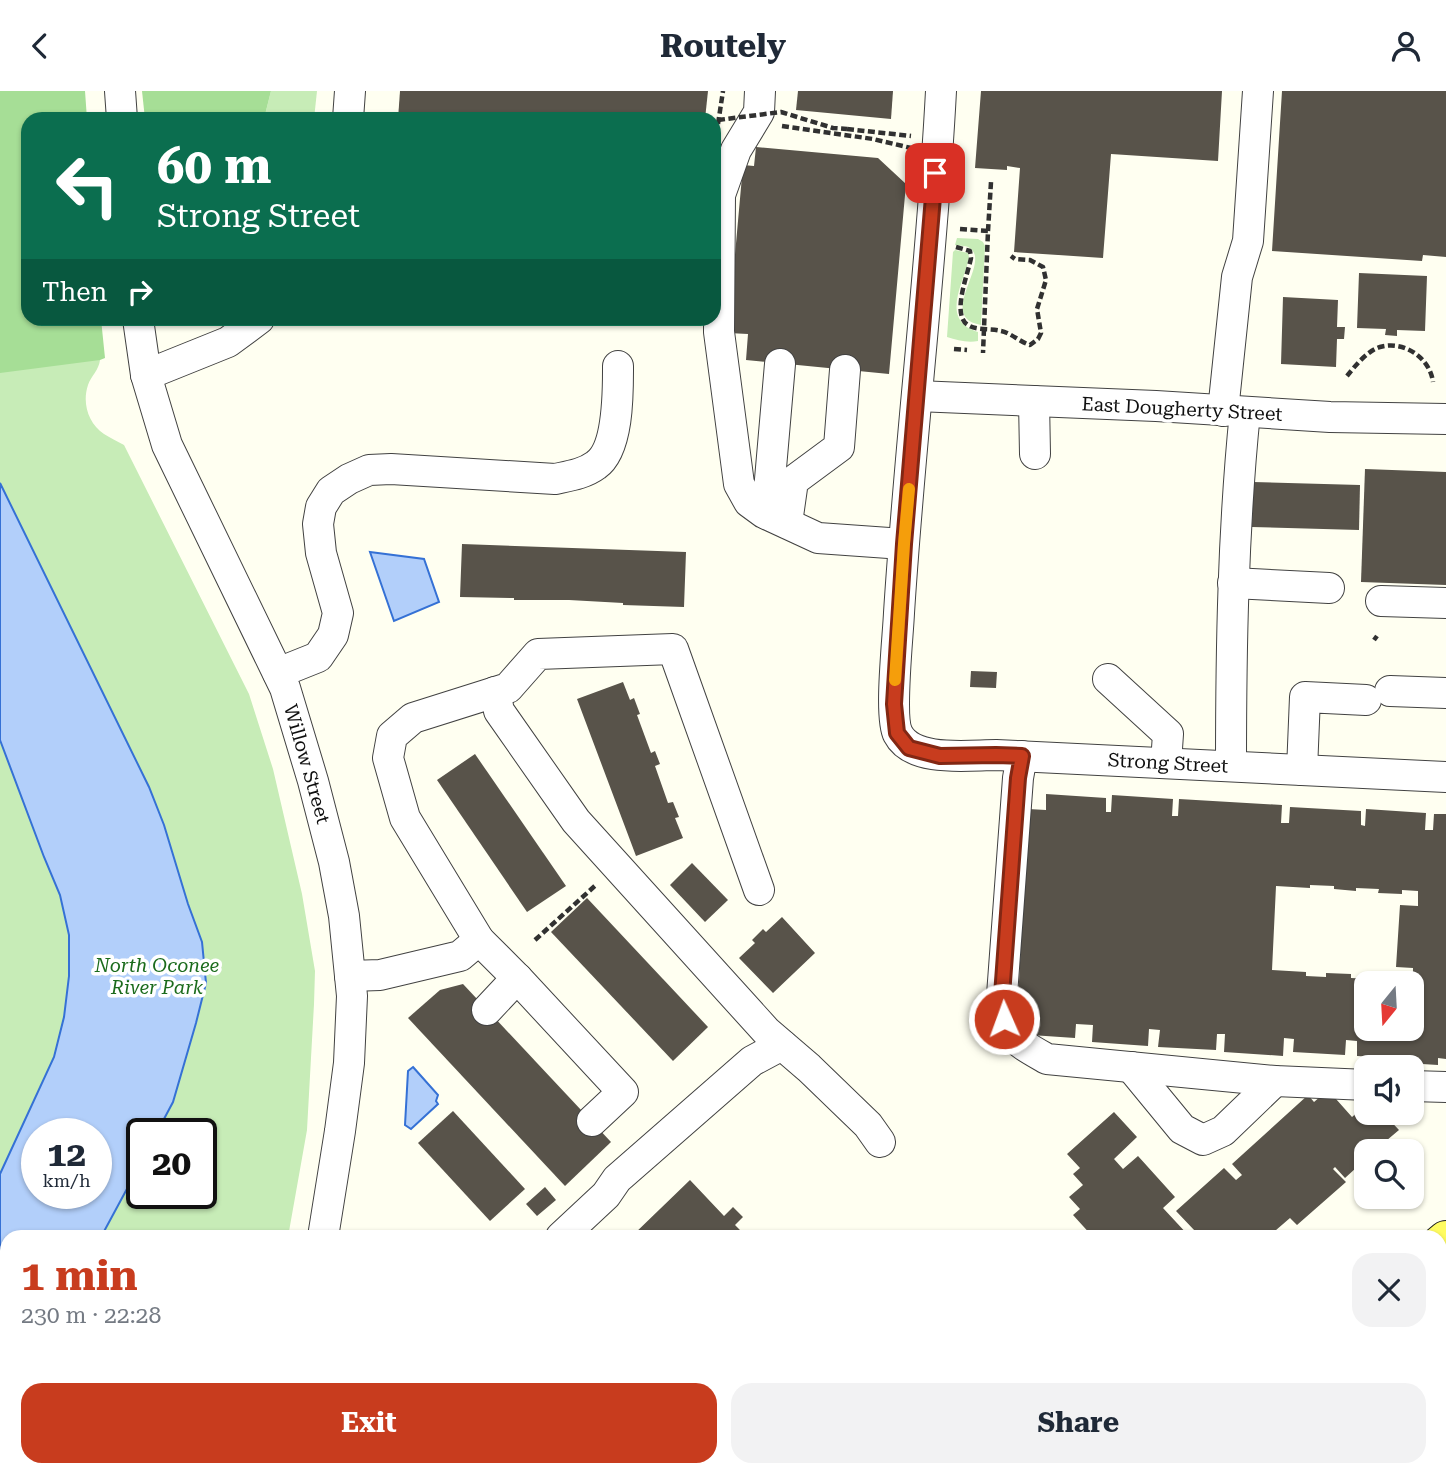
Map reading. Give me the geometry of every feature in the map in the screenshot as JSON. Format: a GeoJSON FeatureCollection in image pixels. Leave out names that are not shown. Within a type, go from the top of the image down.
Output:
{"type":"FeatureCollection","features":[{"type":"Feature","properties":{"kind":"street"},"geometry":{"type":"LineString","coordinates":[[120,91],[122,112]]}},
{"type":"Feature","properties":{"kind":"street"},"geometry":{"type":"LineString","coordinates":[[349,112],[351,91]]}},
{"type":"Feature","properties":{"kind":"street"},"geometry":{"type":"LineString","coordinates":[[721,192],[736,150],[759,112],[760,91]]}},
{"type":"Feature","properties":{"kind":"street"},"geometry":{"type":"LineString","coordinates":[[719,326],[739,484],[749,502],[777,519],[818,538],[904,534],[941,91]]}},
{"type":"Feature","properties":{"kind":"street"},"geometry":{"type":"LineString","coordinates":[[1231,766],[1231,663],[1237,497],[1234,411],[1237,277],[1248,241],[1258,91]]}},
{"type":"Feature","properties":{"kind":"street","name":"Willow Street"},"geometry":{"type":"LineString","coordinates":[[139,326],[146,375],[167,445],[285,688],[334,862],[344,916],[352,996],[349,1063],[324,1230]]}},
{"type":"Feature","properties":{"kind":"street"},"geometry":{"type":"LineString","coordinates":[[146,375],[228,342],[250,326]]}},
{"type":"Feature","properties":{"kind":"street"},"geometry":{"type":"LineString","coordinates":[[777,519],[780,364]]}},
{"type":"Feature","properties":{"kind":"street"},"geometry":{"type":"LineString","coordinates":[[278,673],[318,657],[333,635],[338,613],[321,553],[317,524],[321,507],[331,491],[369,470],[555,479],[579,474],[598,464],[607,452],[616,411],[618,366]]}},
{"type":"Feature","properties":{"kind":"street"},"geometry":{"type":"LineString","coordinates":[[777,519],[793,481],[839,447],[845,370]]}},
{"type":"Feature","properties":{"kind":"street","name":"East Dougherty Street"},"geometry":{"type":"LineString","coordinates":[[917,397],[1156,406],[1330,417],[1446,419]]}},
{"type":"Feature","properties":{"kind":"street"},"geometry":{"type":"LineString","coordinates":[[1034,401],[1035,454]]}},
{"type":"Feature","properties":{"kind":"street","name":"Strong Street"},"geometry":{"type":"LineString","coordinates":[[904,534],[894,704],[897,733],[909,748],[940,756],[1022,756],[1446,777]]}},
{"type":"Feature","properties":{"kind":"street"},"geometry":{"type":"LineString","coordinates":[[1233,583],[1329,588]]}},
{"type":"Feature","properties":{"kind":"street"},"geometry":{"type":"LineString","coordinates":[[1381,601],[1446,603]]}},
{"type":"Feature","properties":{"kind":"street"},"geometry":{"type":"LineString","coordinates":[[592,1121],[623,1092],[479,940],[405,818],[388,758],[391,736],[414,717],[508,688],[538,654],[673,649],[759,890]]}},
{"type":"Feature","properties":{"kind":"street"},"geometry":{"type":"LineString","coordinates":[[1108,679],[1168,734],[1166,763]]}},
{"type":"Feature","properties":{"kind":"street"},"geometry":{"type":"LineString","coordinates":[[495,692],[499,711],[576,821],[767,1033],[809,1068],[868,1125],[880,1142]]}},
{"type":"Feature","properties":{"kind":"street"},"geometry":{"type":"LineString","coordinates":[[1302,770],[1305,697],[1446,693]]}},
{"type":"Feature","properties":{"kind":"street"},"geometry":{"type":"LineString","coordinates":[[1022,756],[1018,778],[1002,995],[1004,1019],[1019,1043],[1047,1059],[1275,1080],[1354,1084]]}},
{"type":"Feature","properties":{"kind":"street"},"geometry":{"type":"LineString","coordinates":[[350,976],[380,975],[460,956],[479,940]]}},
{"type":"Feature","properties":{"kind":"street"},"geometry":{"type":"LineString","coordinates":[[487,1010],[517,978]]}},
{"type":"Feature","properties":{"kind":"street"},"geometry":{"type":"LineString","coordinates":[[568,1230],[606,1195],[617,1179],[752,1061],[782,1045]]}},
{"type":"Feature","properties":{"kind":"street"},"geometry":{"type":"LineString","coordinates":[[1131,1067],[1182,1129],[1203,1140],[1223,1131],[1275,1080]]}},
{"type":"Feature","properties":{"kind":"street"},"geometry":{"type":"LineString","coordinates":[[1424,1086],[1446,1087]]}},
{"type":"Feature","properties":{"kind":"path"},"geometry":{"type":"LineString","coordinates":[[719,112],[723,91]]}},
{"type":"Feature","properties":{"kind":"path"},"geometry":{"type":"LineString","coordinates":[[721,120],[780,112],[833,128],[915,136]]}},
{"type":"Feature","properties":{"kind":"path"},"geometry":{"type":"LineString","coordinates":[[753,122],[873,139],[915,149]]}},
{"type":"Feature","properties":{"kind":"path"},"geometry":{"type":"LineString","coordinates":[[983,353],[991,182]]}},
{"type":"Feature","properties":{"kind":"path"},"geometry":{"type":"LineString","coordinates":[[962,229],[988,231]]}},
{"type":"Feature","properties":{"kind":"path"},"geometry":{"type":"LineString","coordinates":[[951,246],[970,251],[971,258],[960,301],[965,324],[1002,331],[1030,345],[1041,333],[1037,309],[1046,280],[1043,267],[1030,260],[1014,259],[1011,255]]}},
{"type":"Feature","properties":{"kind":"path"},"geometry":{"type":"LineString","coordinates":[[1347,376],[1378,347],[1398,345],[1425,361],[1433,382]]}},
{"type":"Feature","properties":{"kind":"path"},"geometry":{"type":"LineString","coordinates":[[954,349],[967,350]]}},
{"type":"Feature","properties":{"kind":"path"},"geometry":{"type":"LineString","coordinates":[[535,940],[593,888]]}},
{"type":"Feature","properties":{"kind":"green space","name":"North Oconee River Park"},"geometry":{"type":"Polygon","coordinates":[[[0,91],[21,112],[21,326],[98,326],[100,360],[89,382],[86,406],[98,429],[124,445],[249,694],[273,769],[302,894],[315,971],[307,1130],[289,1230],[0,1230],[0,91]]]}},
{"type":"Feature","properties":{"kind":"green space"},"geometry":{"type":"Polygon","coordinates":[[[0,91],[85,91],[86,112],[21,112],[21,326],[102,326],[105,358],[0,373],[0,91]]]}},
{"type":"Feature","properties":{"kind":"green space"},"geometry":{"type":"Polygon","coordinates":[[[142,91],[271,91],[266,112],[144,112],[142,91]]]}},
{"type":"Feature","properties":{"kind":"green space"},"geometry":{"type":"Polygon","coordinates":[[[271,91],[317,91],[315,112],[266,112],[271,91]]]}},
{"type":"Feature","properties":{"kind":"green space"},"geometry":{"type":"Polygon","coordinates":[[[957,238],[978,239],[985,246],[981,325],[968,320],[963,312],[975,256],[971,249],[955,245],[957,238]]]}},
{"type":"Feature","properties":{"kind":"green space"},"geometry":{"type":"Polygon","coordinates":[[[955,250],[968,253],[969,257],[957,300],[959,319],[978,332],[978,341],[947,337],[955,250]]]}},
{"type":"Feature","properties":{"kind":"water"},"geometry":{"type":"Polygon","coordinates":[[[0,483],[149,787],[202,942],[206,983],[173,1102],[164,1118],[126,1118],[126,1191],[105,1230],[0,1230],[0,1174],[21,1128],[21,1209],[112,1209],[112,1118],[26,1118],[54,1057],[64,1017],[69,976],[69,935],[60,895],[0,740],[0,483]]]}},
{"type":"Feature","properties":{"kind":"water"},"geometry":{"type":"Polygon","coordinates":[[[370,552],[424,559],[439,602],[394,621],[370,552]]]}},
{"type":"Feature","properties":{"kind":"water"},"geometry":{"type":"Polygon","coordinates":[[[413,1067],[438,1095],[438,1104],[411,1129],[405,1125],[408,1071],[413,1067]]]}},
{"type":"Feature","properties":{"kind":"building"},"geometry":{"type":"Polygon","coordinates":[[[400,91],[708,91],[706,112],[398,112],[400,91]]]}},
{"type":"Feature","properties":{"kind":"building"},"geometry":{"type":"Polygon","coordinates":[[[798,91],[893,91],[891,119],[796,110],[798,91]]]}},
{"type":"Feature","properties":{"kind":"building"},"geometry":{"type":"Polygon","coordinates":[[[981,91],[1222,91],[1218,161],[1111,154],[1103,258],[1014,252],[1020,168],[975,168],[981,91]]]}},
{"type":"Feature","properties":{"kind":"building"},"geometry":{"type":"Polygon","coordinates":[[[1282,91],[1446,91],[1446,257],[1423,255],[1422,261],[1272,251],[1282,91]]]}},
{"type":"Feature","properties":{"kind":"building"},"geometry":{"type":"Polygon","coordinates":[[[756,147],[878,158],[906,184],[889,374],[746,360],[748,334],[728,333],[743,165],[754,166],[756,147]]]}},
{"type":"Feature","properties":{"kind":"building"},"geometry":{"type":"Polygon","coordinates":[[[1359,273],[1427,276],[1425,331],[1397,330],[1397,336],[1385,335],[1386,329],[1357,328],[1359,273]]]}},
{"type":"Feature","properties":{"kind":"building"},"geometry":{"type":"Polygon","coordinates":[[[1283,297],[1338,300],[1337,327],[1345,327],[1344,339],[1337,339],[1336,367],[1281,364],[1283,297]]]}},
{"type":"Feature","properties":{"kind":"building"},"geometry":{"type":"Polygon","coordinates":[[[1365,469],[1446,472],[1446,585],[1361,582],[1365,469]]]}},
{"type":"Feature","properties":{"kind":"building"},"geometry":{"type":"Polygon","coordinates":[[[1253,482],[1360,485],[1359,530],[1252,527],[1253,482]]]}},
{"type":"Feature","properties":{"kind":"building"},"geometry":{"type":"Polygon","coordinates":[[[462,544],[686,552],[684,607],[460,597],[462,544]]]}},
{"type":"Feature","properties":{"kind":"building"},"geometry":{"type":"Polygon","coordinates":[[[971,671],[997,672],[996,688],[970,687],[971,671]]]}},
{"type":"Feature","properties":{"kind":"building"},"geometry":{"type":"Polygon","coordinates":[[[623,682],[630,700],[634,698],[640,714],[637,715],[651,753],[655,751],[660,764],[655,766],[668,803],[673,802],[679,817],[675,818],[683,838],[636,856],[577,699],[623,682]]]}},
{"type":"Feature","properties":{"kind":"building"},"geometry":{"type":"Polygon","coordinates":[[[475,754],[566,886],[527,912],[437,780],[475,754]]]}},
{"type":"Feature","properties":{"kind":"building"},"geometry":{"type":"Polygon","coordinates":[[[1046,794],[1106,798],[1106,812],[1111,812],[1112,795],[1173,799],[1172,816],[1178,816],[1179,799],[1282,805],[1281,823],[1289,823],[1290,807],[1361,811],[1361,825],[1365,826],[1366,809],[1426,813],[1425,830],[1433,830],[1434,814],[1446,814],[1446,1059],[1438,1058],[1438,1065],[1424,1064],[1424,1055],[1357,1055],[1357,1041],[1424,1041],[1424,971],[1396,967],[1400,905],[1418,906],[1418,891],[1402,890],[1402,894],[1378,893],[1379,889],[1356,888],[1356,891],[1334,889],[1334,886],[1276,886],[1272,970],[1306,972],[1306,976],[1326,977],[1326,973],[1351,974],[1351,978],[1354,978],[1354,1041],[1346,1040],[1345,1055],[1293,1052],[1294,1039],[1284,1038],[1283,1056],[1224,1052],[1225,1034],[1217,1034],[1216,1050],[1158,1047],[1160,1030],[1149,1029],[1148,1046],[1092,1042],[1093,1025],[1076,1024],[1075,1038],[1031,1035],[1031,1021],[1017,1020],[1028,809],[1046,810],[1046,794]]]}},
{"type":"Feature","properties":{"kind":"building"},"geometry":{"type":"Polygon","coordinates":[[[692,863],[728,900],[705,922],[670,885],[692,863]]]}},
{"type":"Feature","properties":{"kind":"building"},"geometry":{"type":"Polygon","coordinates":[[[587,898],[708,1027],[673,1061],[551,932],[587,898]]]}},
{"type":"Feature","properties":{"kind":"building"},"geometry":{"type":"Polygon","coordinates":[[[782,917],[815,953],[773,993],[739,958],[755,943],[752,940],[763,929],[766,932],[782,917]]]}},
{"type":"Feature","properties":{"kind":"building"},"geometry":{"type":"Polygon","coordinates":[[[463,984],[611,1142],[565,1186],[408,1018],[440,990],[463,984]]]}},
{"type":"Feature","properties":{"kind":"building"},"geometry":{"type":"Polygon","coordinates":[[[1328,1090],[1352,1117],[1354,1115],[1354,1125],[1394,1125],[1399,1130],[1388,1139],[1354,1139],[1354,1170],[1345,1178],[1335,1167],[1333,1169],[1346,1182],[1297,1225],[1290,1218],[1276,1230],[1194,1230],[1176,1211],[1224,1168],[1236,1180],[1242,1175],[1232,1164],[1308,1095],[1314,1102],[1328,1090]]]}},
{"type":"Feature","properties":{"kind":"building"},"geometry":{"type":"Polygon","coordinates":[[[453,1111],[525,1189],[490,1221],[418,1143],[453,1111]]]}},
{"type":"Feature","properties":{"kind":"building"},"geometry":{"type":"Polygon","coordinates":[[[1114,1112],[1137,1137],[1114,1159],[1123,1169],[1138,1156],[1175,1197],[1163,1208],[1183,1230],[1087,1230],[1073,1215],[1080,1209],[1069,1197],[1083,1185],[1073,1174],[1080,1168],[1067,1154],[1114,1112]]]}},
{"type":"Feature","properties":{"kind":"building"},"geometry":{"type":"Polygon","coordinates":[[[690,1180],[724,1216],[733,1207],[743,1217],[735,1225],[740,1230],[638,1230],[690,1180]]]}},
{"type":"Feature","properties":{"kind":"building"},"geometry":{"type":"Polygon","coordinates":[[[545,1187],[556,1200],[537,1216],[526,1204],[545,1187]]]}},
{"type":"Feature","properties":{"kind":"slow traffic"},"geometry":{"type":"LineString","coordinates":[[895,680],[909,489]]}},
{"type":"Feature","properties":{"kind":"route"},"geometry":{"type":"LineString","coordinates":[[935,173],[904,544],[894,704],[897,733],[909,748],[940,756],[1022,756],[1018,778],[1002,995],[1004,1019]]}}]}
